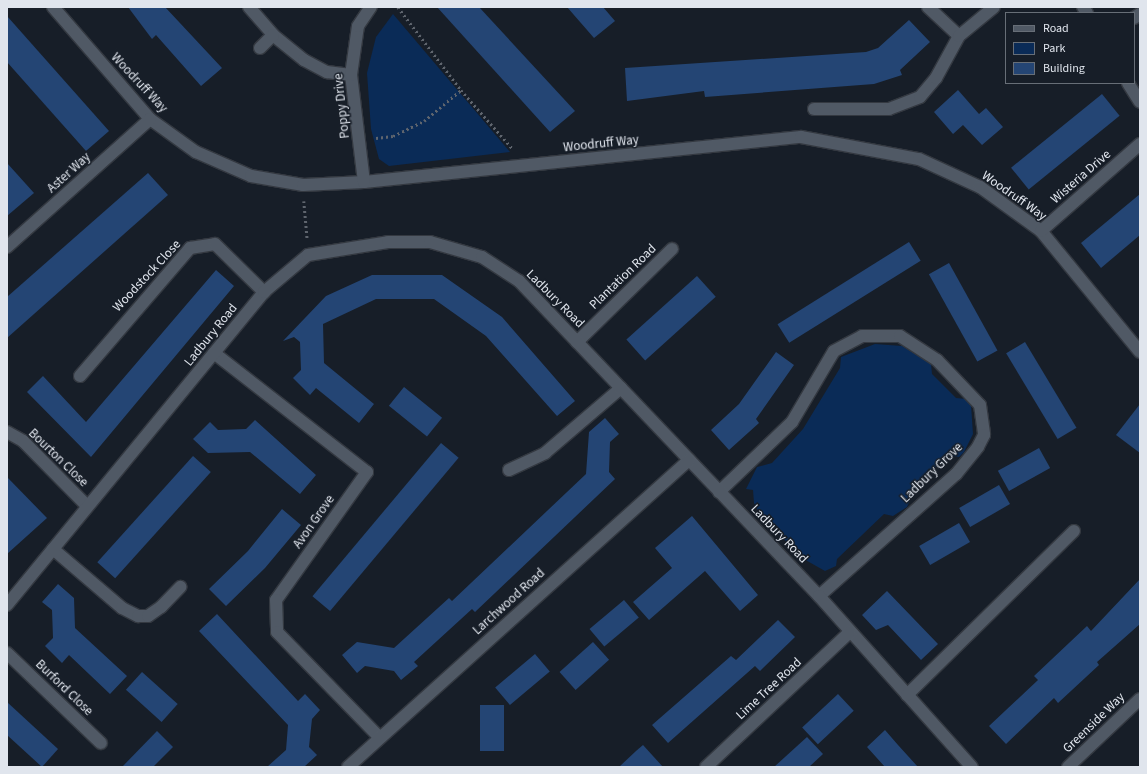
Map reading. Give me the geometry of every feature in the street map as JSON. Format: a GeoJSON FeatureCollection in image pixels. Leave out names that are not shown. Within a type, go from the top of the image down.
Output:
{"type":"FeatureCollection","features":[{"type":"Feature","properties":{"kind":"street","name":"Woodruff Way"},"geometry":{"type":"LineString","coordinates":[[53,7],[150,119],[203,155],[250,176],[303,185],[364,182],[800,137],[919,159],[980,187],[1041,231],[1140,352]]}},
{"type":"Feature","properties":{"kind":"street"},"geometry":{"type":"LineString","coordinates":[[249,7],[273,35],[322,69],[351,75]]}},
{"type":"Feature","properties":{"kind":"street","name":"Poppy Drive"},"geometry":{"type":"LineString","coordinates":[[364,182],[351,75],[358,26],[371,7]]}},
{"type":"Feature","properties":{"kind":"street"},"geometry":{"type":"LineString","coordinates":[[928,7],[959,36]]}},
{"type":"Feature","properties":{"kind":"street"},"geometry":{"type":"LineString","coordinates":[[814,109],[889,109],[906,105],[920,97],[936,78],[959,36],[994,7]]}},
{"type":"Feature","properties":{"kind":"street"},"geometry":{"type":"LineString","coordinates":[[260,48],[273,35]]}},
{"type":"Feature","properties":{"kind":"street"},"geometry":{"type":"LineString","coordinates":[[1129,84],[1140,102]]}},
{"type":"Feature","properties":{"kind":"street","name":"Aster Way"},"geometry":{"type":"LineString","coordinates":[[7,247],[150,119]]}},
{"type":"Feature","properties":{"kind":"street","name":"Wisteria Drive"},"geometry":{"type":"LineString","coordinates":[[1041,231],[1140,144]]}},
{"type":"Feature","properties":{"kind":"street","name":"Ladbury Road"},"geometry":{"type":"LineString","coordinates":[[7,605],[264,292],[308,255],[388,242],[430,242],[482,258],[519,281],[819,596],[972,767]]}},
{"type":"Feature","properties":{"kind":"street","name":"Woodstock Close"},"geometry":{"type":"LineString","coordinates":[[80,376],[190,248],[215,244],[264,292]]}},
{"type":"Feature","properties":{"kind":"street","name":"Plantation Road"},"geometry":{"type":"LineString","coordinates":[[577,342],[672,249]]}},
{"type":"Feature","properties":{"kind":"street","name":"Ladbury Grove"},"geometry":{"type":"LineString","coordinates":[[719,492],[792,422],[834,351],[862,336],[900,336],[937,360],[980,406],[984,435],[978,447],[956,474],[819,596]]}},
{"type":"Feature","properties":{"kind":"street","name":"Avon Grove"},"geometry":{"type":"LineString","coordinates":[[214,354],[367,472],[276,600],[277,632],[379,737]]}},
{"type":"Feature","properties":{"kind":"street"},"geometry":{"type":"LineString","coordinates":[[509,470],[545,453],[621,388]]}},
{"type":"Feature","properties":{"kind":"street","name":"Bourton Close"},"geometry":{"type":"LineString","coordinates":[[7,432],[22,441],[87,506]]}},
{"type":"Feature","properties":{"kind":"street","name":"Larchwood Road"},"geometry":{"type":"LineString","coordinates":[[348,767],[379,737],[690,460]]}},
{"type":"Feature","properties":{"kind":"street"},"geometry":{"type":"LineString","coordinates":[[907,695],[1074,531]]}},
{"type":"Feature","properties":{"kind":"street"},"geometry":{"type":"LineString","coordinates":[[53,549],[122,608],[138,616],[148,616],[161,607],[180,587]]}},
{"type":"Feature","properties":{"kind":"street","name":"Lime Tree Road"},"geometry":{"type":"LineString","coordinates":[[706,767],[850,632]]}},
{"type":"Feature","properties":{"kind":"street","name":"Burford Close"},"geometry":{"type":"LineString","coordinates":[[7,653],[101,743]]}},
{"type":"Feature","properties":{"kind":"street","name":"Greenside Way"},"geometry":{"type":"LineString","coordinates":[[1068,767],[1140,699]]}},
{"type":"Feature","properties":{"kind":"path"},"geometry":{"type":"LineString","coordinates":[[398,7],[461,90],[529,166]]}},
{"type":"Feature","properties":{"kind":"path"},"geometry":{"type":"LineString","coordinates":[[360,140],[392,136],[424,121],[461,90]]}},
{"type":"Feature","properties":{"kind":"path"},"geometry":{"type":"LineString","coordinates":[[303,185],[308,255]]}},
{"type":"Feature","properties":{"kind":"green space"},"geometry":{"type":"Polygon","coordinates":[[[393,14],[510,152],[389,166],[379,159],[371,129],[367,73],[376,37],[393,14]]]}},
{"type":"Feature","properties":{"kind":"green space"},"geometry":{"type":"Polygon","coordinates":[[[875,344],[902,346],[931,364],[932,374],[956,398],[966,399],[971,405],[973,434],[964,452],[959,457],[948,455],[916,486],[907,507],[893,516],[884,514],[837,559],[836,566],[825,571],[802,558],[760,514],[754,503],[753,490],[746,489],[757,467],[772,463],[803,429],[840,368],[841,357],[875,344]]]}},
{"type":"Feature","properties":{"kind":"building"},"geometry":{"type":"Polygon","coordinates":[[[128,7],[165,7],[222,68],[201,86],[156,35],[152,39],[128,7]]]}},
{"type":"Feature","properties":{"kind":"building"},"geometry":{"type":"Polygon","coordinates":[[[437,7],[479,7],[575,111],[550,132],[437,7]]]}},
{"type":"Feature","properties":{"kind":"building"},"geometry":{"type":"Polygon","coordinates":[[[567,7],[603,7],[615,21],[594,38],[567,7]]]}},
{"type":"Feature","properties":{"kind":"building"},"geometry":{"type":"Polygon","coordinates":[[[7,16],[109,131],[86,151],[7,62],[7,16]]]}},
{"type":"Feature","properties":{"kind":"building"},"geometry":{"type":"Polygon","coordinates":[[[909,20],[930,42],[900,70],[902,75],[874,84],[705,97],[704,91],[627,101],[625,68],[866,52],[878,48],[909,20]]]}},
{"type":"Feature","properties":{"kind":"building"},"geometry":{"type":"Polygon","coordinates":[[[958,90],[979,114],[986,108],[1003,127],[982,145],[963,125],[953,134],[934,112],[958,90]]]}},
{"type":"Feature","properties":{"kind":"building"},"geometry":{"type":"Polygon","coordinates":[[[1102,94],[1120,116],[1029,189],[1011,168],[1102,94]]]}},
{"type":"Feature","properties":{"kind":"building"},"geometry":{"type":"Polygon","coordinates":[[[7,163],[34,193],[7,216],[7,163]]]}},
{"type":"Feature","properties":{"kind":"building"},"geometry":{"type":"Polygon","coordinates":[[[148,173],[168,195],[7,338],[7,297],[148,173]]]}},
{"type":"Feature","properties":{"kind":"building"},"geometry":{"type":"Polygon","coordinates":[[[1140,194],[1140,235],[1101,268],[1081,243],[1140,194]]]}},
{"type":"Feature","properties":{"kind":"building"},"geometry":{"type":"Polygon","coordinates":[[[909,242],[921,261],[789,343],[778,324],[909,242]]]}},
{"type":"Feature","properties":{"kind":"building"},"geometry":{"type":"Polygon","coordinates":[[[949,263],[997,350],[977,362],[929,274],[949,263]]]}},
{"type":"Feature","properties":{"kind":"building"},"geometry":{"type":"Polygon","coordinates":[[[216,270],[234,286],[91,457],[27,392],[43,376],[86,422],[216,270]]]}},
{"type":"Feature","properties":{"kind":"building"},"geometry":{"type":"Polygon","coordinates":[[[372,275],[442,275],[502,317],[575,401],[557,416],[486,336],[434,299],[376,299],[323,324],[324,363],[374,404],[359,423],[316,388],[310,395],[293,378],[301,370],[300,342],[294,337],[283,341],[326,296],[372,275]]]}},
{"type":"Feature","properties":{"kind":"building"},"geometry":{"type":"Polygon","coordinates":[[[697,276],[716,297],[645,360],[626,340],[697,276]]]}},
{"type":"Feature","properties":{"kind":"building"},"geometry":{"type":"Polygon","coordinates":[[[1025,342],[1077,428],[1058,439],[1006,353],[1025,342]]]}},
{"type":"Feature","properties":{"kind":"building"},"geometry":{"type":"Polygon","coordinates":[[[776,352],[794,365],[756,419],[759,423],[729,450],[711,430],[739,404],[776,352]]]}},
{"type":"Feature","properties":{"kind":"building"},"geometry":{"type":"Polygon","coordinates":[[[404,387],[442,418],[427,436],[389,406],[404,387]]]}},
{"type":"Feature","properties":{"kind":"building"},"geometry":{"type":"Polygon","coordinates":[[[1140,404],[1140,453],[1116,435],[1140,404]]]}},
{"type":"Feature","properties":{"kind":"building"},"geometry":{"type":"Polygon","coordinates":[[[605,418],[619,434],[610,442],[609,472],[615,479],[475,612],[472,609],[414,662],[418,666],[401,680],[394,671],[365,666],[357,673],[342,655],[357,642],[394,648],[449,598],[452,601],[586,474],[589,432],[605,418]]]}},
{"type":"Feature","properties":{"kind":"building"},"geometry":{"type":"Polygon","coordinates":[[[255,420],[316,475],[300,494],[250,452],[208,453],[193,439],[210,422],[218,430],[246,429],[255,420]]]}},
{"type":"Feature","properties":{"kind":"building"},"geometry":{"type":"Polygon","coordinates":[[[441,443],[459,458],[330,611],[312,596],[441,443]]]}},
{"type":"Feature","properties":{"kind":"building"},"geometry":{"type":"Polygon","coordinates":[[[1039,448],[1050,468],[1009,491],[998,471],[1039,448]]]}},
{"type":"Feature","properties":{"kind":"building"},"geometry":{"type":"Polygon","coordinates":[[[193,456],[211,472],[115,578],[97,562],[193,456]]]}},
{"type":"Feature","properties":{"kind":"building"},"geometry":{"type":"Polygon","coordinates":[[[7,477],[47,518],[7,554],[7,477]]]}},
{"type":"Feature","properties":{"kind":"building"},"geometry":{"type":"Polygon","coordinates":[[[999,485],[1010,504],[970,527],[959,508],[999,485]]]}},
{"type":"Feature","properties":{"kind":"building"},"geometry":{"type":"Polygon","coordinates":[[[282,509],[301,525],[265,568],[226,606],[209,589],[248,551],[282,509]]]}},
{"type":"Feature","properties":{"kind":"building"},"geometry":{"type":"Polygon","coordinates":[[[692,516],[758,595],[740,611],[705,571],[649,620],[633,602],[672,568],[655,548],[692,516]]]}},
{"type":"Feature","properties":{"kind":"building"},"geometry":{"type":"Polygon","coordinates":[[[959,523],[970,542],[930,565],[919,546],[959,523]]]}},
{"type":"Feature","properties":{"kind":"building"},"geometry":{"type":"Polygon","coordinates":[[[1140,579],[1140,624],[1097,662],[1099,665],[1058,703],[1054,698],[1006,744],[989,726],[1038,680],[1034,676],[1087,626],[1091,631],[1140,579]]]}},
{"type":"Feature","properties":{"kind":"building"},"geometry":{"type":"Polygon","coordinates":[[[58,584],[74,598],[75,628],[127,676],[110,694],[69,655],[62,663],[45,646],[53,638],[52,610],[42,602],[58,584]]]}},
{"type":"Feature","properties":{"kind":"building"},"geometry":{"type":"Polygon","coordinates":[[[887,591],[938,644],[921,660],[888,625],[876,630],[862,615],[887,591]]]}},
{"type":"Feature","properties":{"kind":"building"},"geometry":{"type":"Polygon","coordinates":[[[624,600],[639,618],[604,647],[590,629],[624,600]]]}},
{"type":"Feature","properties":{"kind":"building"},"geometry":{"type":"Polygon","coordinates":[[[217,614],[298,701],[305,694],[320,710],[312,719],[309,747],[317,755],[304,767],[267,767],[286,750],[288,725],[199,631],[217,614]]]}},
{"type":"Feature","properties":{"kind":"building"},"geometry":{"type":"Polygon","coordinates":[[[778,620],[795,637],[760,671],[755,666],[668,743],[652,725],[731,656],[736,660],[778,620]]]}},
{"type":"Feature","properties":{"kind":"building"},"geometry":{"type":"Polygon","coordinates":[[[593,642],[609,660],[576,690],[560,672],[593,642]]]}},
{"type":"Feature","properties":{"kind":"building"},"geometry":{"type":"Polygon","coordinates":[[[535,654],[550,672],[510,705],[495,687],[535,654]]]}},
{"type":"Feature","properties":{"kind":"building"},"geometry":{"type":"Polygon","coordinates":[[[142,672],[178,704],[162,722],[126,690],[142,672]]]}},
{"type":"Feature","properties":{"kind":"building"},"geometry":{"type":"Polygon","coordinates":[[[838,694],[854,711],[818,744],[802,727],[838,694]]]}},
{"type":"Feature","properties":{"kind":"building"},"geometry":{"type":"Polygon","coordinates":[[[7,702],[58,749],[42,767],[7,735],[7,702]]]}},
{"type":"Feature","properties":{"kind":"building"},"geometry":{"type":"Polygon","coordinates":[[[480,705],[504,705],[504,751],[480,751],[480,705]]]}},
{"type":"Feature","properties":{"kind":"building"},"geometry":{"type":"Polygon","coordinates":[[[885,730],[918,767],[885,767],[867,747],[885,730]]]}},
{"type":"Feature","properties":{"kind":"building"},"geometry":{"type":"Polygon","coordinates":[[[157,731],[173,747],[153,767],[122,767],[157,731]]]}},
{"type":"Feature","properties":{"kind":"building"},"geometry":{"type":"Polygon","coordinates":[[[807,737],[823,754],[809,767],[774,767],[807,737]]]}},
{"type":"Feature","properties":{"kind":"building"},"geometry":{"type":"Polygon","coordinates":[[[643,745],[663,767],[619,767],[636,751],[643,745]]]}}]}
